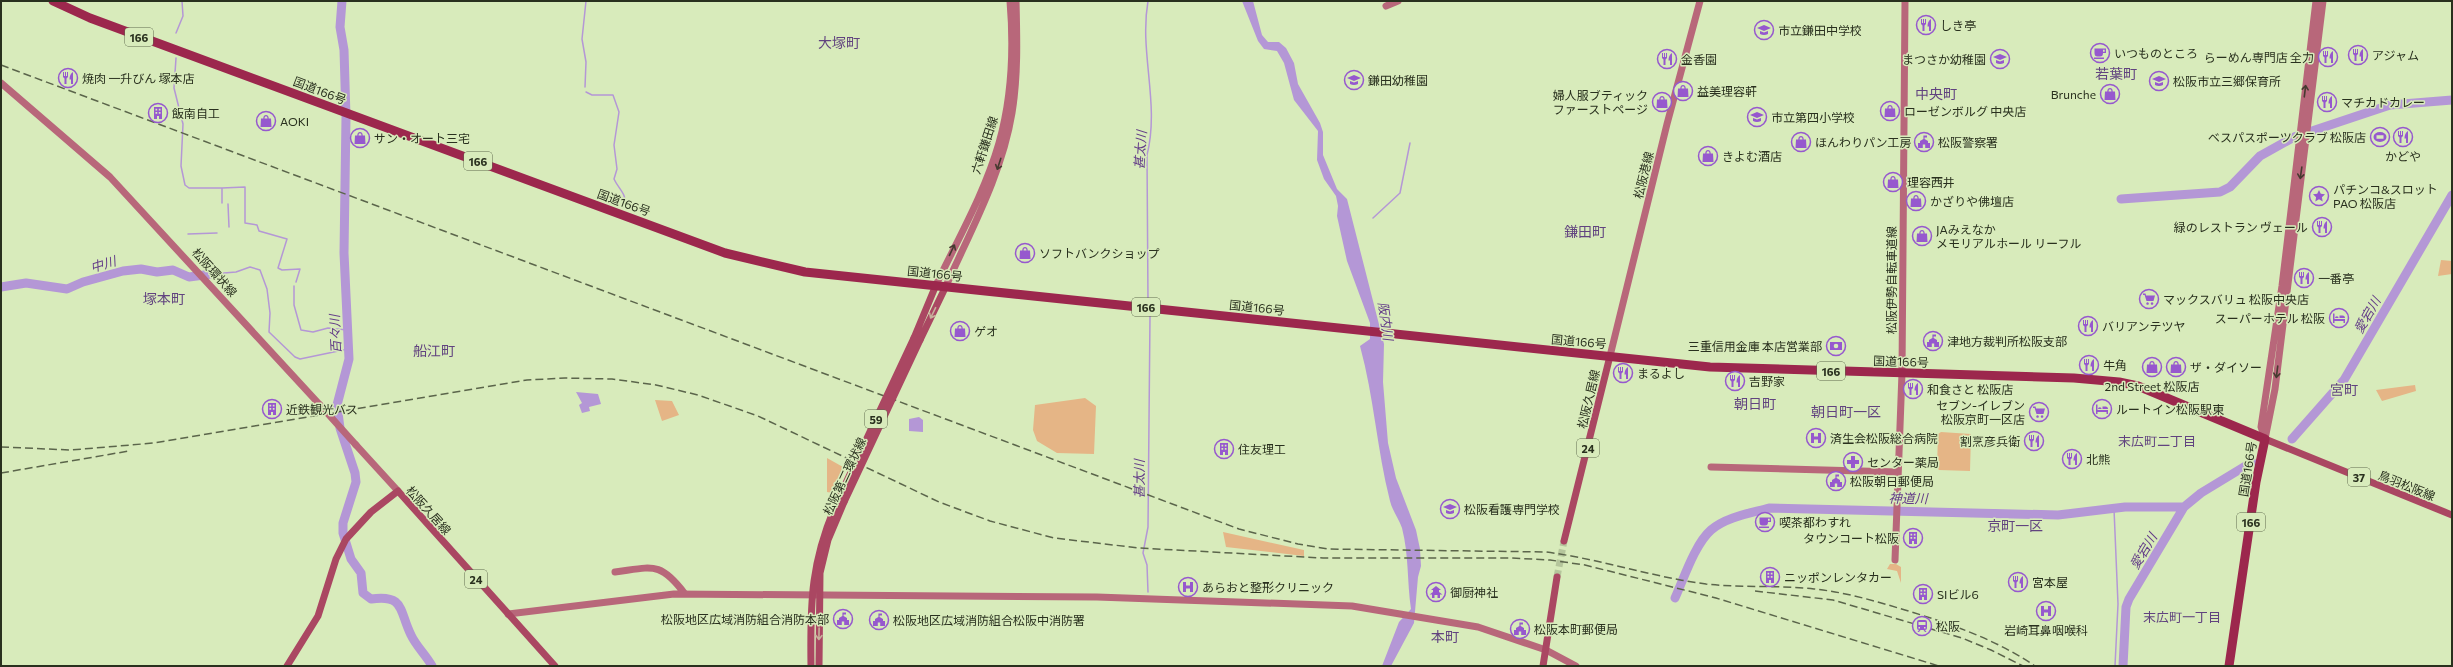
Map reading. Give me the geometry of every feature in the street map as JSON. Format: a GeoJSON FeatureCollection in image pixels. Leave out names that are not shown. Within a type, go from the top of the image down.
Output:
{"type":"FeatureCollection","features":[{"type":"Feature","properties":{"kind":"highway","name":"国道166号"},"geometry":{"type":"LineString","coordinates":[[53,1],[90,18],[725,253],[805,272],[1710,367],[2027,376],[2119,382],[2138,386],[2265,439],[2256,482],[2229,666]]}},
{"type":"Feature","properties":{"kind":"main road","name":"松阪第二環状線"},"geometry":{"type":"LineString","coordinates":[[917,339],[936,285]]}},
{"type":"Feature","properties":{"kind":"main road","name":"松阪第二環状線"},"geometry":{"type":"LineString","coordinates":[[811,666],[811,595],[818,552],[917,339],[946,286]]}},
{"type":"Feature","properties":{"kind":"main road","name":"松阪久居線"},"geometry":{"type":"LineString","coordinates":[[1564,541],[1610,356]]}},
{"type":"Feature","properties":{"kind":"main road","name":"鳥羽松阪線"},"geometry":{"type":"LineString","coordinates":[[2265,439],[2452,515]]}},
{"type":"Feature","properties":{"kind":"main road","name":"松阪久居線"},"geometry":{"type":"LineString","coordinates":[[287,666],[318,616],[340,549],[346,538],[371,512],[398,491],[555,666]]}},
{"type":"Feature","properties":{"kind":"main road","name":"松阪第二環状線"},"geometry":{"type":"LineString","coordinates":[[819,666],[820,573],[823,558],[841,501]]}},
{"type":"Feature","properties":{"kind":"main road"},"geometry":{"type":"LineString","coordinates":[[1543,666],[1557,577]]}},
{"type":"Feature","properties":{"kind":"street","name":"六軒鎌田線"},"geometry":{"type":"LineString","coordinates":[[936,285],[981,189],[998,144],[1010,84],[1012,55],[1010,1]]}},
{"type":"Feature","properties":{"kind":"street","name":"六軒鎌田線"},"geometry":{"type":"LineString","coordinates":[[946,286],[997,170],[1009,129],[1016,80],[1016,1]]}},
{"type":"Feature","properties":{"kind":"street"},"geometry":{"type":"LineString","coordinates":[[1386,6],[1398,1]]}},
{"type":"Feature","properties":{"kind":"street","name":"松阪港線"},"geometry":{"type":"LineString","coordinates":[[1610,356],[1668,118],[1700,1]]}},
{"type":"Feature","properties":{"kind":"street","name":"松阪伊勢自転車道線"},"geometry":{"type":"LineString","coordinates":[[1895,560],[1902,373],[1905,1]]}},
{"type":"Feature","properties":{"kind":"street"},"geometry":{"type":"LineString","coordinates":[[2265,439],[2261,427],[2269,387],[2299,137],[2305,130],[2316,1]]}},
{"type":"Feature","properties":{"kind":"street"},"geometry":{"type":"LineString","coordinates":[[2265,439],[2275,389],[2305,130],[2323,1]]}},
{"type":"Feature","properties":{"kind":"street","name":"松阪環状線"},"geometry":{"type":"LineString","coordinates":[[1,83],[110,177],[398,491]]}},
{"type":"Feature","properties":{"kind":"street"},"geometry":{"type":"LineString","coordinates":[[1711,467],[1898,472]]}},
{"type":"Feature","properties":{"kind":"street"},"geometry":{"type":"LineString","coordinates":[[615,572],[659,568],[675,580],[685,594]]}},
{"type":"Feature","properties":{"kind":"street"},"geometry":{"type":"LineString","coordinates":[[508,614],[619,599],[685,594],[1097,597],[1352,606],[1478,627],[1546,650],[1576,666]]}},
{"type":"Feature","properties":{"kind":"shaded area","name":"阪内川"},"geometry":{"type":"Polygon","coordinates":[[[1242,1],[1253,1],[1262,35],[1268,42],[1279,42],[1286,48],[1294,63],[1298,84],[1320,123],[1323,132],[1323,155],[1337,189],[1347,199],[1384,344],[1383,382],[1388,443],[1396,478],[1416,530],[1420,549],[1421,566],[1418,577],[1414,623],[1391,666],[1382,666],[1399,622],[1411,609],[1404,538],[1401,525],[1391,504],[1382,462],[1369,385],[1360,346],[1370,339],[1370,323],[1347,261],[1337,216],[1338,206],[1336,196],[1324,179],[1317,160],[1318,131],[1294,100],[1284,63],[1277,51],[1264,49],[1258,41],[1242,1]]]}},
{"type":"Feature","properties":{"kind":"shaded area"},"geometry":{"type":"Polygon","coordinates":[[[2441,260],[2452,261],[2452,274],[2438,276],[2441,260]]]}},
{"type":"Feature","properties":{"kind":"shaded area"},"geometry":{"type":"Polygon","coordinates":[[[2415,385],[2416,391],[2382,401],[2376,390],[2415,385]]]}},
{"type":"Feature","properties":{"kind":"shaded area"},"geometry":{"type":"Polygon","coordinates":[[[576,392],[598,394],[601,404],[589,407],[590,411],[582,413],[579,405],[582,403],[576,392]]]}},
{"type":"Feature","properties":{"kind":"shaded area"},"geometry":{"type":"Polygon","coordinates":[[[1085,398],[1096,406],[1094,454],[1057,453],[1037,441],[1033,430],[1035,405],[1085,398]]]}},
{"type":"Feature","properties":{"kind":"shaded area"},"geometry":{"type":"Polygon","coordinates":[[[655,400],[672,401],[679,415],[662,421],[655,400]]]}},
{"type":"Feature","properties":{"kind":"shaded area"},"geometry":{"type":"Polygon","coordinates":[[[919,417],[923,420],[923,432],[909,431],[909,419],[919,417]]]}},
{"type":"Feature","properties":{"kind":"shaded area"},"geometry":{"type":"Polygon","coordinates":[[[1941,432],[1971,434],[1970,471],[1939,470],[1937,468],[1938,434],[1941,432]]]}},
{"type":"Feature","properties":{"kind":"shaded area"},"geometry":{"type":"Polygon","coordinates":[[[827,458],[843,467],[832,493],[827,492],[827,458]]]}},
{"type":"Feature","properties":{"kind":"shaded area"},"geometry":{"type":"Polygon","coordinates":[[[1223,532],[1304,550],[1304,556],[1226,547],[1223,532]]]}},
{"type":"Feature","properties":{"kind":"shaded area"},"geometry":{"type":"Polygon","coordinates":[[[1890,564],[1896,564],[1901,567],[1901,583],[1897,571],[1887,569],[1890,564]]]}},
{"type":"Feature","properties":{"kind":"waterway"},"geometry":{"type":"LineString","coordinates":[[176,33],[183,16],[182,1]]}},
{"type":"Feature","properties":{"kind":"waterway","name":"百々川"},"geometry":{"type":"LineString","coordinates":[[342,1],[340,27],[344,50],[346,117],[344,253],[349,359],[337,405],[340,428],[355,473],[356,482],[343,523],[343,533],[351,559],[361,573],[363,593],[371,599],[390,599],[399,606],[413,639],[432,666]]}},
{"type":"Feature","properties":{"kind":"waterway"},"geometry":{"type":"LineString","coordinates":[[585,87],[586,62],[582,39],[586,1]]}},
{"type":"Feature","properties":{"kind":"waterway","name":"甚太川"},"geometry":{"type":"LineString","coordinates":[[1148,1],[1146,40],[1151,97],[1151,116],[1147,155],[1148,301]]}},
{"type":"Feature","properties":{"kind":"waterway"},"geometry":{"type":"LineString","coordinates":[[176,58],[174,88],[183,124],[181,166],[185,185],[189,188],[222,188],[222,203]]}},
{"type":"Feature","properties":{"kind":"waterway"},"geometry":{"type":"LineString","coordinates":[[586,92],[592,95],[613,95],[619,112],[614,145],[617,169],[614,179],[624,195],[624,207]]}},
{"type":"Feature","properties":{"kind":"waterway"},"geometry":{"type":"LineString","coordinates":[[2121,199],[2220,192],[2230,187],[2260,156],[2294,137],[2390,105],[2452,100]]}},
{"type":"Feature","properties":{"kind":"waterway"},"geometry":{"type":"LineString","coordinates":[[1373,218],[1400,193],[1410,143]]}},
{"type":"Feature","properties":{"kind":"waterway"},"geometry":{"type":"LineString","coordinates":[[222,188],[245,187],[245,223],[257,225],[259,231],[287,239],[278,268],[282,270],[300,269],[296,282]]}},
{"type":"Feature","properties":{"kind":"waterway","name":"愛宕川"},"geometry":{"type":"LineString","coordinates":[[2292,439],[2344,380],[2452,195]]}},
{"type":"Feature","properties":{"kind":"waterway"},"geometry":{"type":"LineString","coordinates":[[228,204],[229,227]]}},
{"type":"Feature","properties":{"kind":"waterway"},"geometry":{"type":"LineString","coordinates":[[188,234],[217,233]]}},
{"type":"Feature","properties":{"kind":"waterway"},"geometry":{"type":"LineString","coordinates":[[194,252],[212,274],[236,272],[250,267],[260,270],[267,289],[270,313],[269,332],[295,357],[300,359],[348,349]]}},
{"type":"Feature","properties":{"kind":"waterway","name":"中川"},"geometry":{"type":"LineString","coordinates":[[1,287],[26,283],[67,289],[83,282],[123,271],[141,269],[157,272],[173,270],[189,277],[212,274]]}},
{"type":"Feature","properties":{"kind":"waterway"},"geometry":{"type":"LineString","coordinates":[[294,286],[294,305],[301,330],[313,332],[328,328],[347,330]]}},
{"type":"Feature","properties":{"kind":"waterway","name":"甚太川"},"geometry":{"type":"LineString","coordinates":[[1148,592],[1147,565],[1143,553],[1148,527],[1150,316]]}},
{"type":"Feature","properties":{"kind":"waterway","name":"愛宕川"},"geometry":{"type":"LineString","coordinates":[[2123,666],[2126,607],[2129,599],[2184,507],[2201,493],[2252,462]]}},
{"type":"Feature","properties":{"kind":"waterway","name":"神道川"},"geometry":{"type":"LineString","coordinates":[[1675,598],[1695,552],[1705,536],[1711,530],[1731,519],[1769,508],[2058,515],[2125,507],[2184,507]]}},
{"type":"Feature","properties":{"kind":"waterway"},"geometry":{"type":"LineString","coordinates":[[2114,509],[2118,604],[2115,666]]}},
{"type":"Feature","properties":{"kind":"tunnel"},"geometry":{"type":"LineString","coordinates":[[1557,577],[1564,541]]}},
{"type":"Feature","properties":{"kind":"railway"},"geometry":{"type":"LineString","coordinates":[[1,65],[1239,529],[1298,544],[1328,549],[1546,552],[1706,584],[1826,590],[1882,603],[1956,627],[1988,640],[2020,656],[2035,666]]}},
{"type":"Feature","properties":{"kind":"railway"},"geometry":{"type":"LineString","coordinates":[[1,447],[71,450],[154,443],[527,380],[565,378],[612,379],[656,385],[698,395],[758,416],[939,502],[990,521],[1054,538],[1139,548],[1323,558],[1510,558],[1550,560],[1585,565],[1716,598],[1939,666]]}},
{"type":"Feature","properties":{"kind":"railway"},"geometry":{"type":"LineString","coordinates":[[1,473],[129,451]]}},
{"type":"Feature","properties":{"kind":"railway"},"geometry":{"type":"LineString","coordinates":[[1755,591],[1833,600],[1962,638],[2023,666]]}},
{"type":"Feature","properties":{"kind":"place","name":"しき亭"},"geometry":{"type":"Point","coordinates":[1926,25]}},
{"type":"Feature","properties":{"kind":"place","name":"市立鎌田中学校"},"geometry":{"type":"Point","coordinates":[1764,30]}},
{"type":"Feature","properties":{"kind":"place","name":"いつものところ"},"geometry":{"type":"Point","coordinates":[2100,53]}},
{"type":"Feature","properties":{"kind":"place","name":"アジャム"},"geometry":{"type":"Point","coordinates":[2358,55]}},
{"type":"Feature","properties":{"kind":"place","name":"らーめん専門店 全力"},"geometry":{"type":"Point","coordinates":[2328,57]}},
{"type":"Feature","properties":{"kind":"place","name":"金香園"},"geometry":{"type":"Point","coordinates":[1667,59]}},
{"type":"Feature","properties":{"kind":"place","name":"まつさか幼稚園"},"geometry":{"type":"Point","coordinates":[2000,59]}},
{"type":"Feature","properties":{"kind":"place","name":"焼肉 一升びん 塚本店"},"geometry":{"type":"Point","coordinates":[68,78]}},
{"type":"Feature","properties":{"kind":"place","name":"鎌田幼稚園"},"geometry":{"type":"Point","coordinates":[1354,80]}},
{"type":"Feature","properties":{"kind":"place","name":"松阪市立三郷保育所"},"geometry":{"type":"Point","coordinates":[2159,81]}},
{"type":"Feature","properties":{"kind":"place","name":"益美理容軒"},"geometry":{"type":"Point","coordinates":[1683,91]}},
{"type":"Feature","properties":{"kind":"place","name":"Brunche"},"geometry":{"type":"Point","coordinates":[2110,94]}},
{"type":"Feature","properties":{"kind":"place","name":"婦人服ブティック ファーストページ"},"geometry":{"type":"Point","coordinates":[1662,102]}},
{"type":"Feature","properties":{"kind":"place","name":"マチカドカレー"},"geometry":{"type":"Point","coordinates":[2327,102]}},
{"type":"Feature","properties":{"kind":"place","name":"ローゼンボルグ 中央店"},"geometry":{"type":"Point","coordinates":[1890,111]}},
{"type":"Feature","properties":{"kind":"place","name":"飯南自工"},"geometry":{"type":"Point","coordinates":[158,113]}},
{"type":"Feature","properties":{"kind":"place","name":"市立第四小学校"},"geometry":{"type":"Point","coordinates":[1757,117]}},
{"type":"Feature","properties":{"kind":"place","name":"AOKI"},"geometry":{"type":"Point","coordinates":[266,121]}},
{"type":"Feature","properties":{"kind":"place","name":"ベスパスポーツクラブ 松阪店"},"geometry":{"type":"Point","coordinates":[2380,137]}},
{"type":"Feature","properties":{"kind":"place","name":"かどや"},"geometry":{"type":"Point","coordinates":[2403,137]}},
{"type":"Feature","properties":{"kind":"place","name":"サン・オート三宅"},"geometry":{"type":"Point","coordinates":[360,138]}},
{"type":"Feature","properties":{"kind":"place","name":"ほんわりパン工房"},"geometry":{"type":"Point","coordinates":[1801,142]}},
{"type":"Feature","properties":{"kind":"place","name":"松阪警察署"},"geometry":{"type":"Point","coordinates":[1924,142]}},
{"type":"Feature","properties":{"kind":"place","name":"きよむ酒店"},"geometry":{"type":"Point","coordinates":[1708,156]}},
{"type":"Feature","properties":{"kind":"place","name":"理容西井"},"geometry":{"type":"Point","coordinates":[1893,182]}},
{"type":"Feature","properties":{"kind":"place","name":"パチンコ&スロット PAO 松阪店"},"geometry":{"type":"Point","coordinates":[2319,196]}},
{"type":"Feature","properties":{"kind":"place","name":"かざりや佛壇店"},"geometry":{"type":"Point","coordinates":[1916,201]}},
{"type":"Feature","properties":{"kind":"place","name":"緑のレストラン ヴェール"},"geometry":{"type":"Point","coordinates":[2322,227]}},
{"type":"Feature","properties":{"kind":"place","name":"JAみえなか メモリアルホール リーフル"},"geometry":{"type":"Point","coordinates":[1922,236]}},
{"type":"Feature","properties":{"kind":"place","name":"ソフトバンクショップ"},"geometry":{"type":"Point","coordinates":[1025,253]}},
{"type":"Feature","properties":{"kind":"place","name":"一番亭"},"geometry":{"type":"Point","coordinates":[2304,278]}},
{"type":"Feature","properties":{"kind":"place","name":"マックスバリュ 松阪中央店"},"geometry":{"type":"Point","coordinates":[2149,299]}},
{"type":"Feature","properties":{"kind":"place","name":"スーパーホテル 松阪"},"geometry":{"type":"Point","coordinates":[2339,318]}},
{"type":"Feature","properties":{"kind":"place","name":"バリアンテツヤ"},"geometry":{"type":"Point","coordinates":[2088,326]}},
{"type":"Feature","properties":{"kind":"place","name":"ゲオ"},"geometry":{"type":"Point","coordinates":[960,331]}},
{"type":"Feature","properties":{"kind":"place","name":"津地方裁判所松阪支部"},"geometry":{"type":"Point","coordinates":[1933,341]}},
{"type":"Feature","properties":{"kind":"place","name":"三重信用金庫 本店営業部"},"geometry":{"type":"Point","coordinates":[1836,346]}},
{"type":"Feature","properties":{"kind":"place","name":"牛角"},"geometry":{"type":"Point","coordinates":[2089,365]}},
{"type":"Feature","properties":{"kind":"place","name":"2nd Street 松阪店"},"geometry":{"type":"Point","coordinates":[2152,367]}},
{"type":"Feature","properties":{"kind":"place","name":"ザ・ダイソー"},"geometry":{"type":"Point","coordinates":[2176,367]}},
{"type":"Feature","properties":{"kind":"place","name":"まるよし"},"geometry":{"type":"Point","coordinates":[1623,373]}},
{"type":"Feature","properties":{"kind":"place","name":"吉野家"},"geometry":{"type":"Point","coordinates":[1735,381]}},
{"type":"Feature","properties":{"kind":"place","name":"和食さと 松阪店"},"geometry":{"type":"Point","coordinates":[1913,389]}},
{"type":"Feature","properties":{"kind":"place","name":"近鉄観光バス"},"geometry":{"type":"Point","coordinates":[272,409]}},
{"type":"Feature","properties":{"kind":"place","name":"ルートイン松阪駅東"},"geometry":{"type":"Point","coordinates":[2102,409]}},
{"type":"Feature","properties":{"kind":"place","name":"セブン-イレブン 松阪京町一区店"},"geometry":{"type":"Point","coordinates":[2039,412]}},
{"type":"Feature","properties":{"kind":"place","name":"済生会松阪総合病院"},"geometry":{"type":"Point","coordinates":[1816,438]}},
{"type":"Feature","properties":{"kind":"place","name":"割烹彦兵衛"},"geometry":{"type":"Point","coordinates":[2034,441]}},
{"type":"Feature","properties":{"kind":"place","name":"住友理工"},"geometry":{"type":"Point","coordinates":[1224,449]}},
{"type":"Feature","properties":{"kind":"place","name":"北熊"},"geometry":{"type":"Point","coordinates":[2072,459]}},
{"type":"Feature","properties":{"kind":"place","name":"センター薬局"},"geometry":{"type":"Point","coordinates":[1853,462]}},
{"type":"Feature","properties":{"kind":"place","name":"松阪朝日郵便局"},"geometry":{"type":"Point","coordinates":[1836,481]}},
{"type":"Feature","properties":{"kind":"place","name":"松阪看護専門学校"},"geometry":{"type":"Point","coordinates":[1450,509]}},
{"type":"Feature","properties":{"kind":"place","name":"喫茶都わすれ"},"geometry":{"type":"Point","coordinates":[1765,522]}},
{"type":"Feature","properties":{"kind":"place","name":"タウンコート松阪"},"geometry":{"type":"Point","coordinates":[1913,538]}},
{"type":"Feature","properties":{"kind":"place","name":"ニッポンレンタカー"},"geometry":{"type":"Point","coordinates":[1770,577]}},
{"type":"Feature","properties":{"kind":"place","name":"宮本屋"},"geometry":{"type":"Point","coordinates":[2018,582]}},
{"type":"Feature","properties":{"kind":"place","name":"あらおと整形クリニック"},"geometry":{"type":"Point","coordinates":[1188,587]}},
{"type":"Feature","properties":{"kind":"place","name":"御厨神社"},"geometry":{"type":"Point","coordinates":[1436,592]}},
{"type":"Feature","properties":{"kind":"place","name":"SIビル6"},"geometry":{"type":"Point","coordinates":[1923,594]}},
{"type":"Feature","properties":{"kind":"place","name":"岩崎耳鼻咽喉科"},"geometry":{"type":"Point","coordinates":[2046,611]}},
{"type":"Feature","properties":{"kind":"place","name":"松阪地区広域消防組合消防本部"},"geometry":{"type":"Point","coordinates":[843,619]}},
{"type":"Feature","properties":{"kind":"place","name":"松阪地区広域消防組合松阪中消防署"},"geometry":{"type":"Point","coordinates":[879,620]}},
{"type":"Feature","properties":{"kind":"place","name":"松阪"},"geometry":{"type":"Point","coordinates":[1922,626]}},
{"type":"Feature","properties":{"kind":"place","name":"松阪本町郵便局"},"geometry":{"type":"Point","coordinates":[1520,629]}},
{"type":"Feature","properties":{"kind":"district","name":"大塚町"},"geometry":{"type":"Point","coordinates":[839,42]}},
{"type":"Feature","properties":{"kind":"district","name":"若葉町"},"geometry":{"type":"Point","coordinates":[2116,73]}},
{"type":"Feature","properties":{"kind":"district","name":"中央町"},"geometry":{"type":"Point","coordinates":[1936,93]}},
{"type":"Feature","properties":{"kind":"district","name":"鎌田町"},"geometry":{"type":"Point","coordinates":[1585,231]}},
{"type":"Feature","properties":{"kind":"district","name":"塚本町"},"geometry":{"type":"Point","coordinates":[164,298]}},
{"type":"Feature","properties":{"kind":"district","name":"船江町"},"geometry":{"type":"Point","coordinates":[434,350]}},
{"type":"Feature","properties":{"kind":"district","name":"宮町"},"geometry":{"type":"Point","coordinates":[2344,389]}},
{"type":"Feature","properties":{"kind":"district","name":"朝日町"},"geometry":{"type":"Point","coordinates":[1755,403]}},
{"type":"Feature","properties":{"kind":"district","name":"朝日町一区"},"geometry":{"type":"Point","coordinates":[1846,411]}},
{"type":"Feature","properties":{"kind":"district","name":"末広町二丁目"},"geometry":{"type":"Point","coordinates":[2157,441]}},
{"type":"Feature","properties":{"kind":"district","name":"京町一区"},"geometry":{"type":"Point","coordinates":[2015,525]}},
{"type":"Feature","properties":{"kind":"district","name":"末広町一丁目"},"geometry":{"type":"Point","coordinates":[2182,617]}},
{"type":"Feature","properties":{"kind":"district","name":"本町"},"geometry":{"type":"Point","coordinates":[1445,636]}}]}
